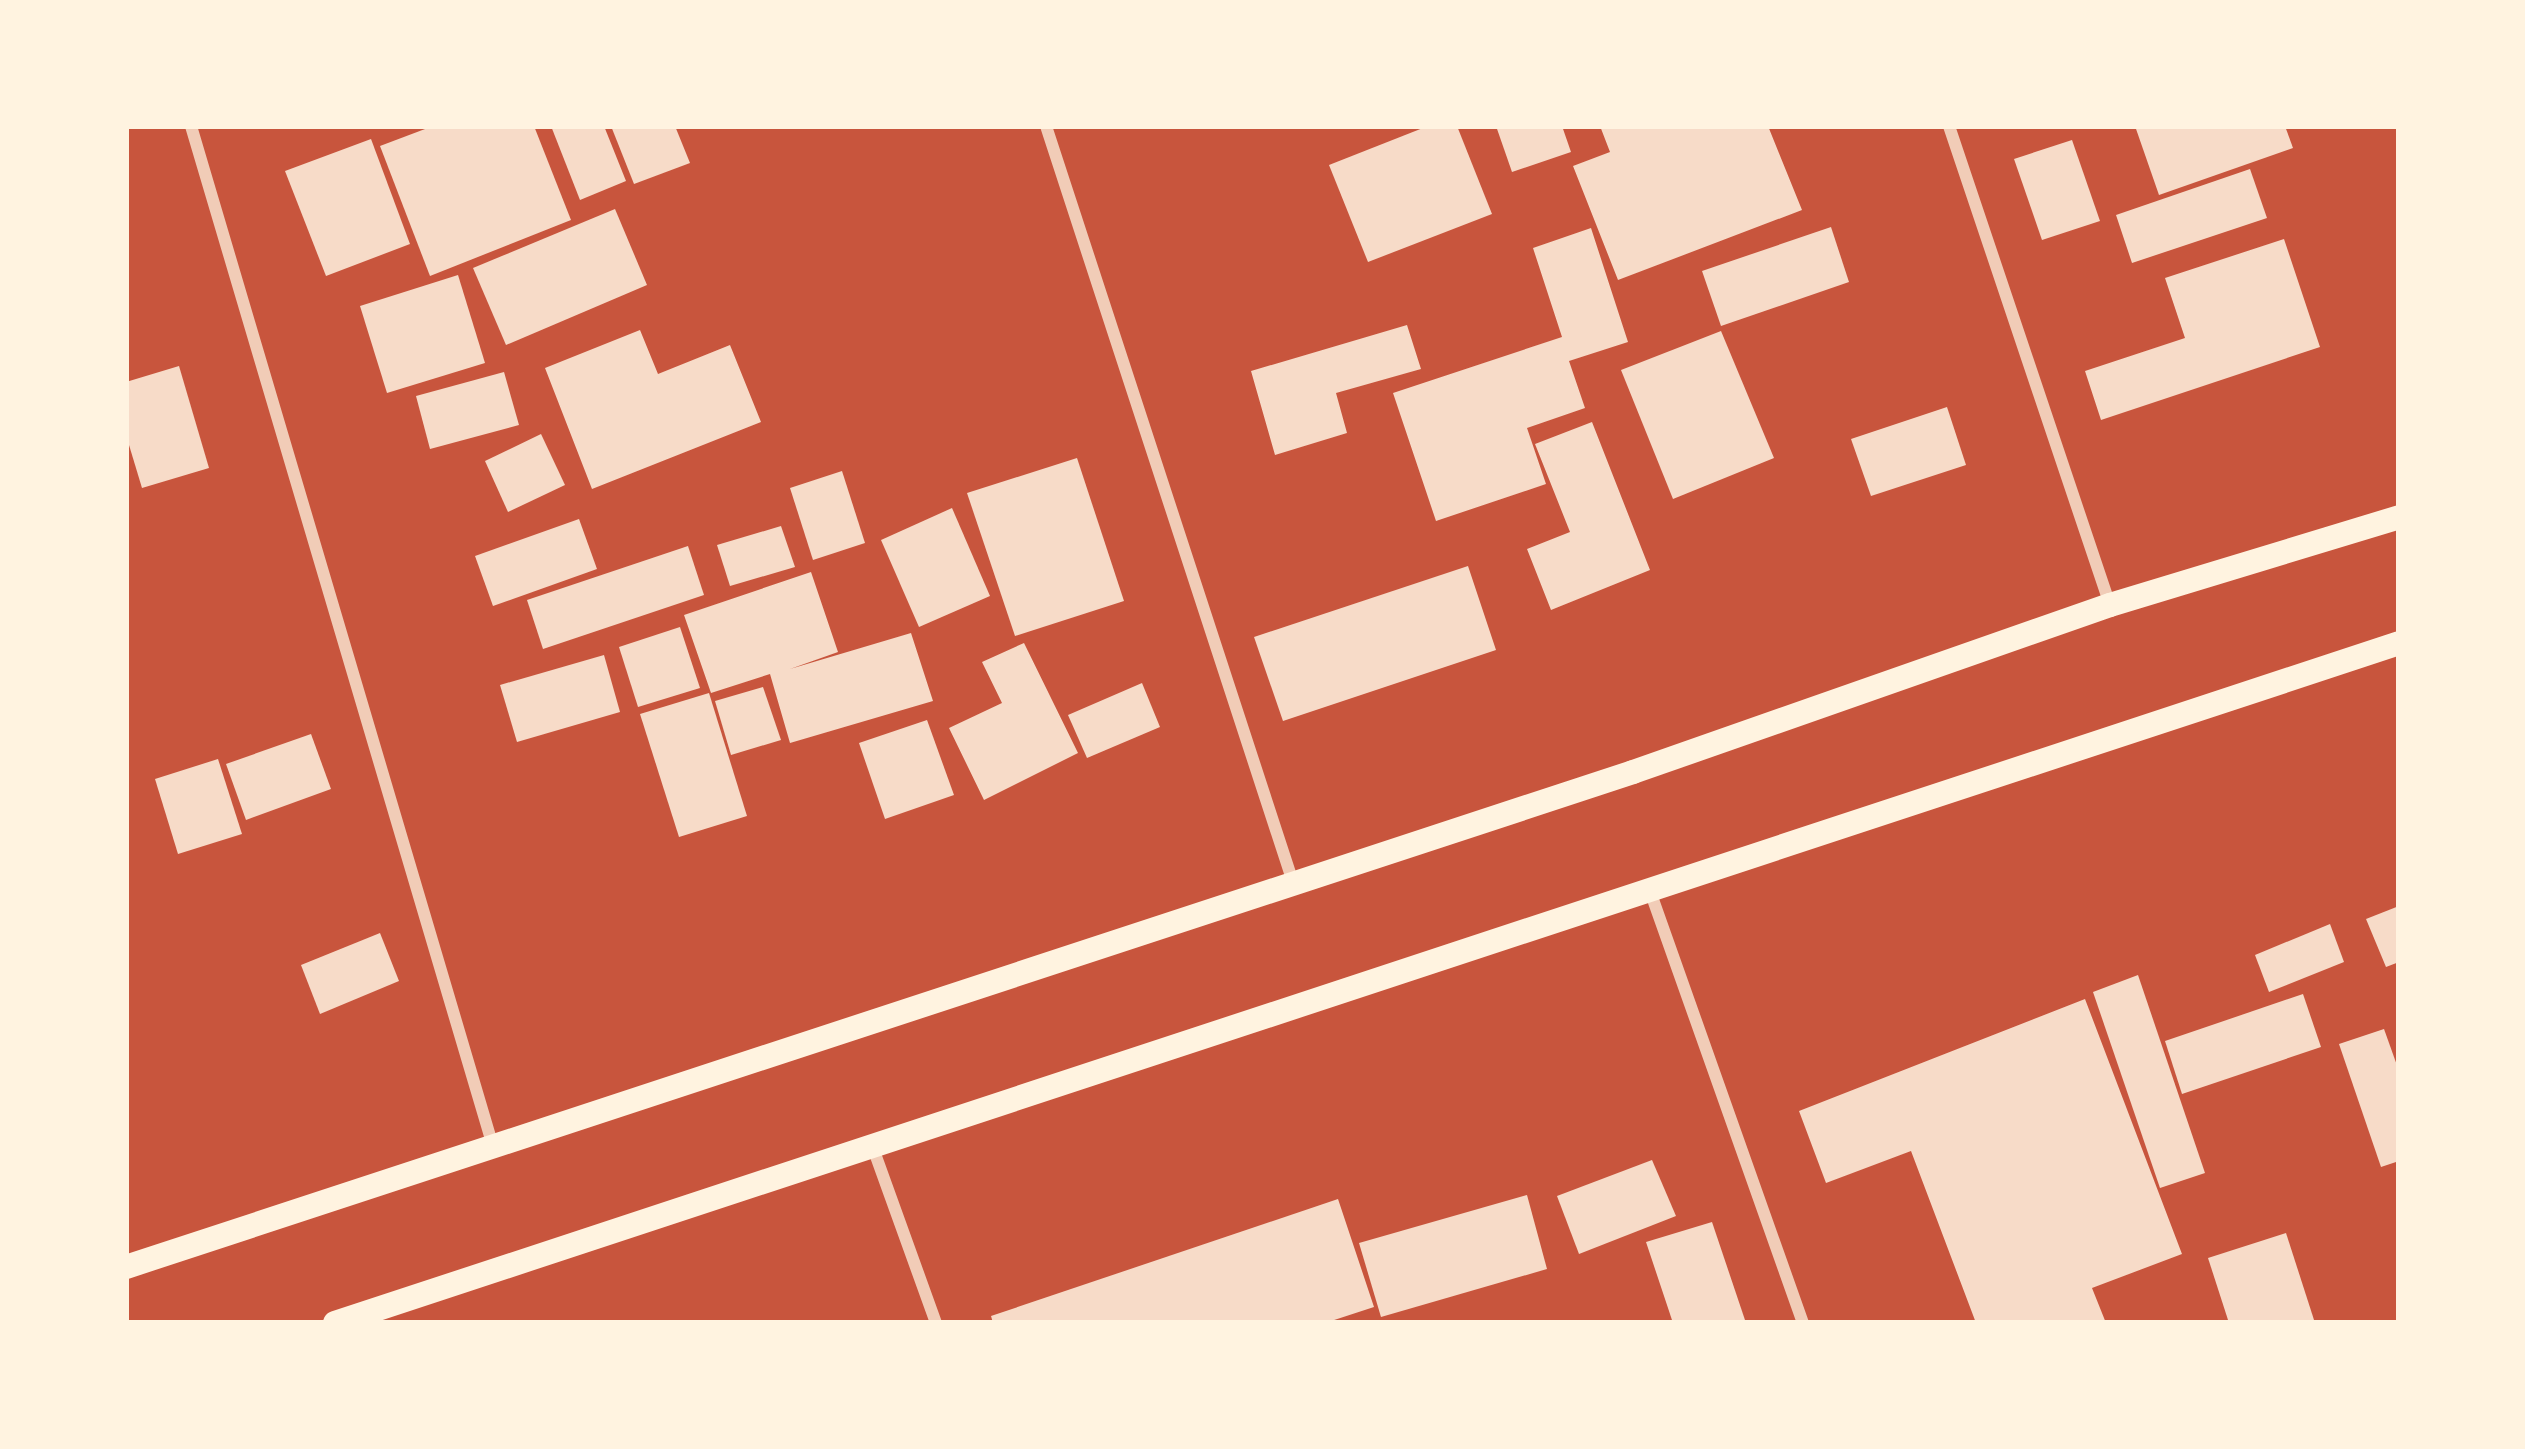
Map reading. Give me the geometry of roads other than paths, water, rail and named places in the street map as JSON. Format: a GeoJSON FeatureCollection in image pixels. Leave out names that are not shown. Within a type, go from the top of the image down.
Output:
{"type":"FeatureCollection","features":[{"type":"Feature","properties":{"kind":"main road"},"geometry":{"type":"LineString","coordinates":[[126,1267],[1292,879],[1633,772],[2110,604],[2399,517]]}},
{"type":"Feature","properties":{"kind":"main road"},"geometry":{"type":"LineString","coordinates":[[335,1323],[2399,643]]}},
{"type":"Feature","properties":{"kind":"street"},"geometry":{"type":"LineString","coordinates":[[191,126],[492,1143]]}},
{"type":"Feature","properties":{"kind":"street"},"geometry":{"type":"LineString","coordinates":[[1046,126],[1292,879]]}},
{"type":"Feature","properties":{"kind":"street"},"geometry":{"type":"LineString","coordinates":[[1949,126],[2110,604]]}},
{"type":"Feature","properties":{"kind":"street"},"geometry":{"type":"LineString","coordinates":[[1650,891],[1803,1323]]}},
{"type":"Feature","properties":{"kind":"street"},"geometry":{"type":"LineString","coordinates":[[873,1148],[936,1323]]}}]}
